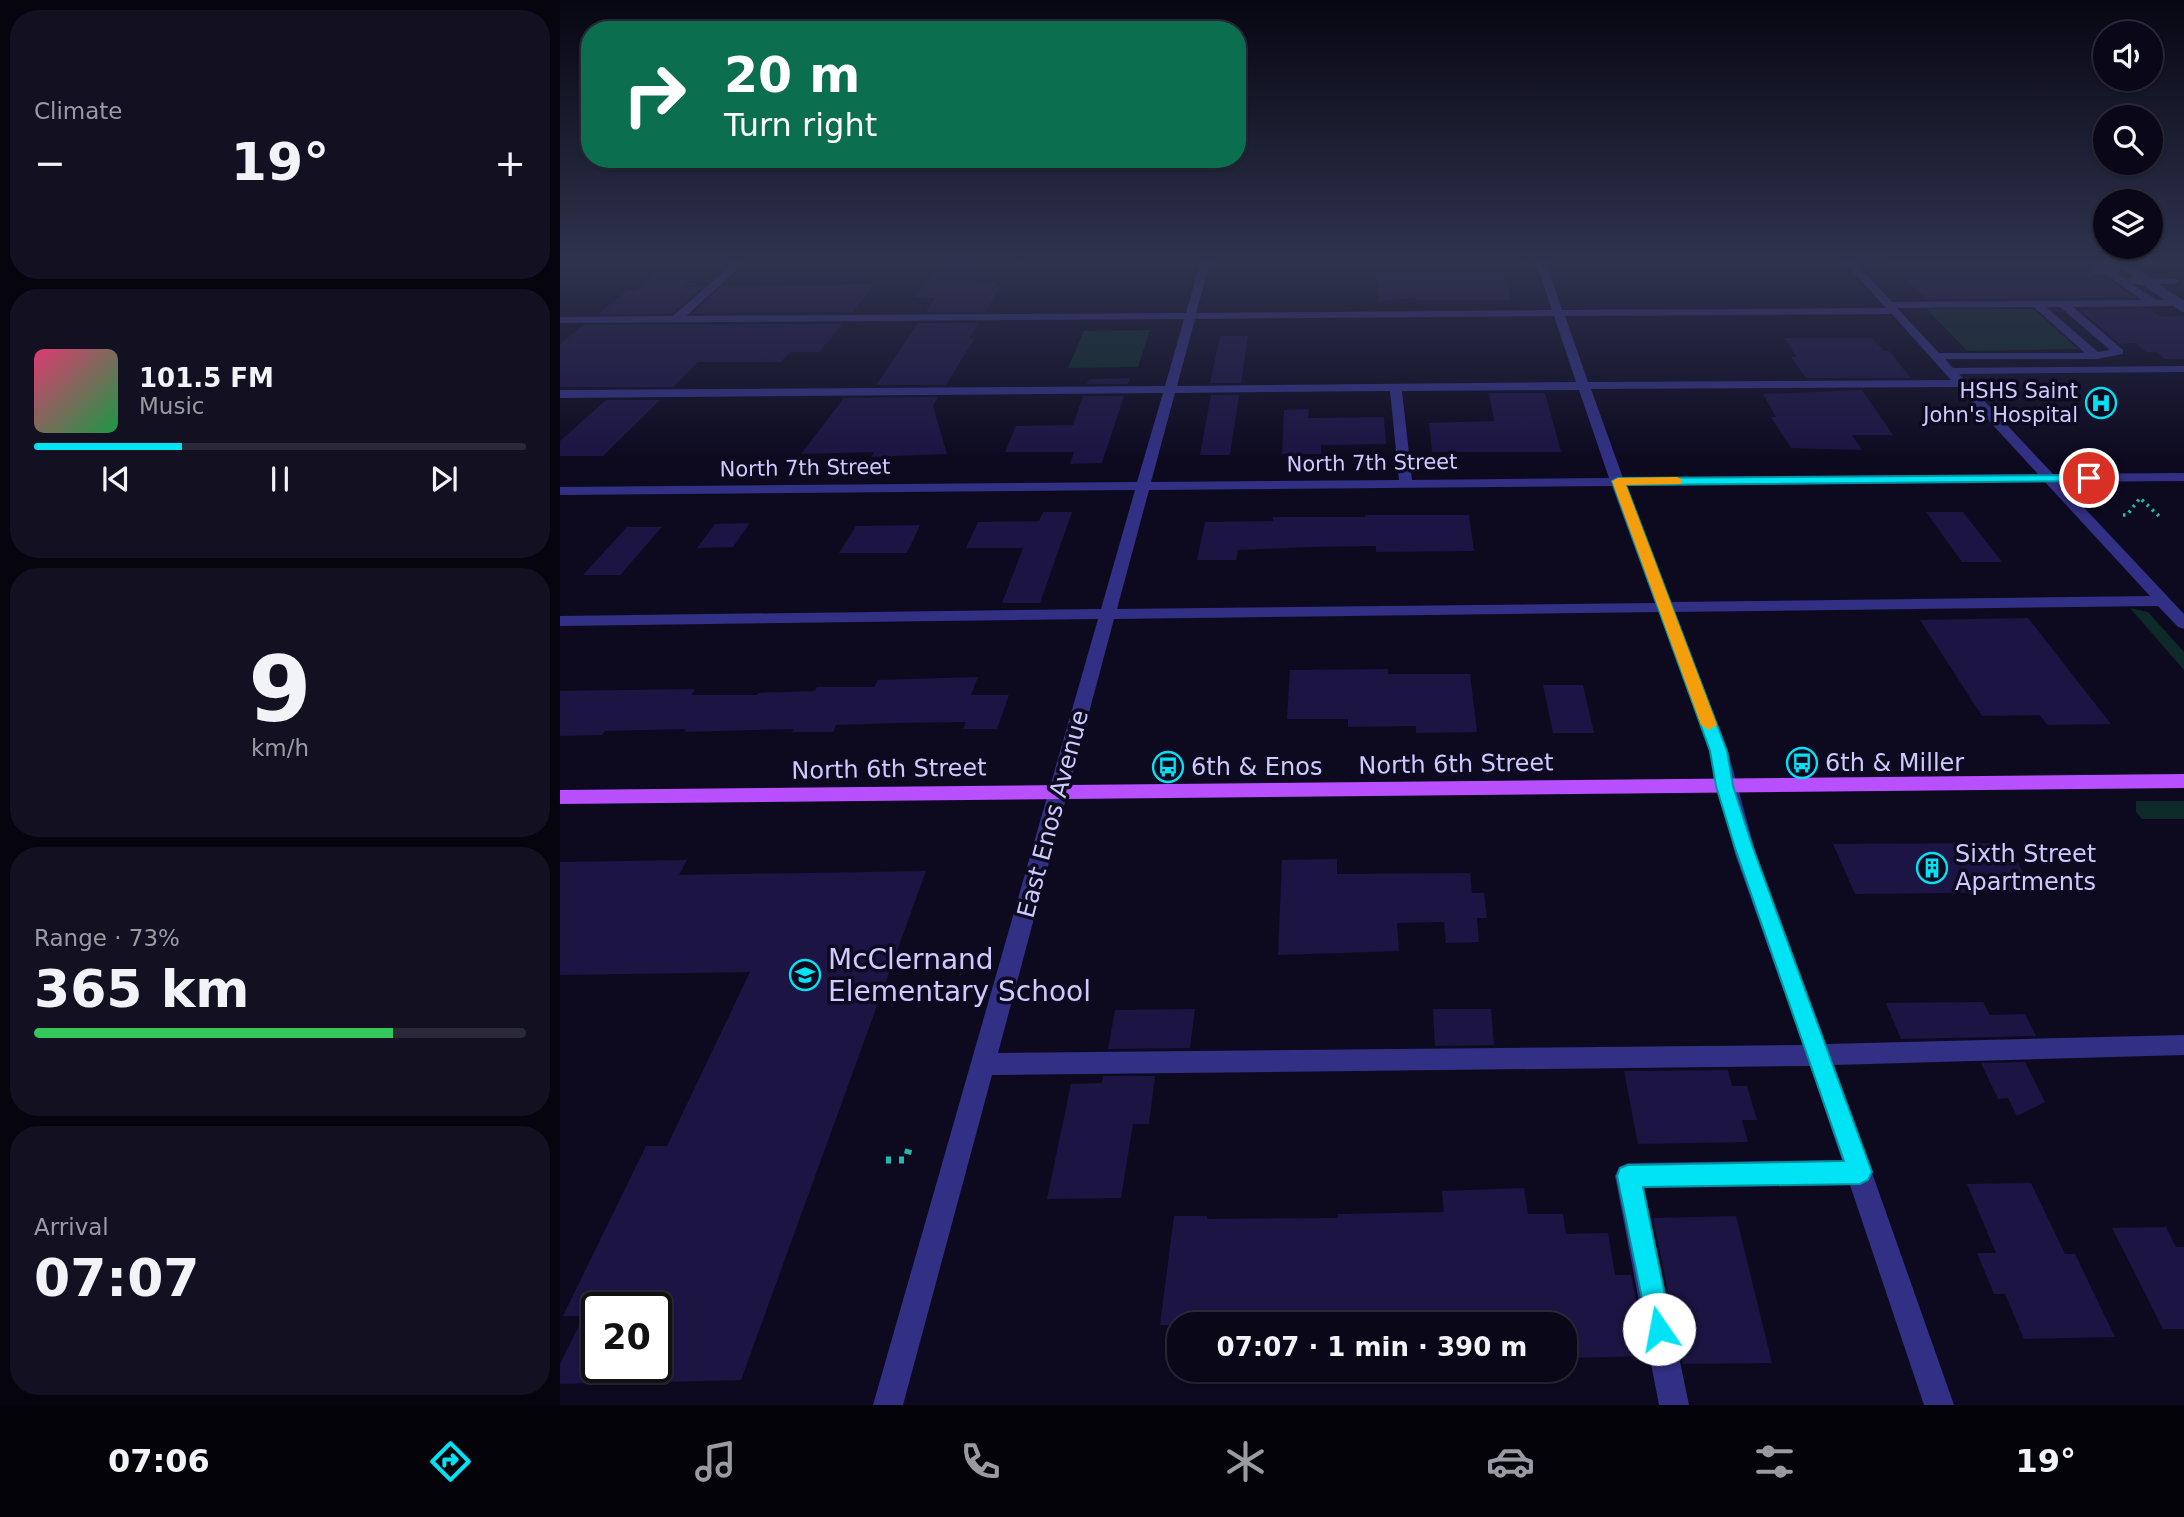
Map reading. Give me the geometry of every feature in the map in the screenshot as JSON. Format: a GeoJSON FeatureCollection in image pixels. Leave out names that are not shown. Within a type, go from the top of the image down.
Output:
{"type":"FeatureCollection","features":[{"type":"Feature","properties":{"kind":"main road","name":"North 6th Street"},"geometry":{"type":"LineString","coordinates":[[560,797],[2184,781]]}},
{"type":"Feature","properties":{"kind":"street","name":"East Enos Avenue"},"geometry":{"type":"LineString","coordinates":[[888,1405],[1186,329]]}},
{"type":"Feature","properties":{"kind":"street"},"geometry":{"type":"LineString","coordinates":[[1564,329],[1582,385],[1719,751],[1725,786],[1743,845],[1860,1172],[1939,1405]]}},
{"type":"Feature","properties":{"kind":"street"},"geometry":{"type":"LineString","coordinates":[[1911,329],[2184,624]]}},
{"type":"Feature","properties":{"kind":"street"},"geometry":{"type":"LineString","coordinates":[[2064,329],[2096,356]]}},
{"type":"Feature","properties":{"kind":"street"},"geometry":{"type":"LineString","coordinates":[[1937,356],[2096,356],[2119,352],[2092,329]]}},
{"type":"Feature","properties":{"kind":"street"},"geometry":{"type":"LineString","coordinates":[[1951,371],[2184,369]]}},
{"type":"Feature","properties":{"kind":"street"},"geometry":{"type":"LineString","coordinates":[[560,394],[1962,383]]}},
{"type":"Feature","properties":{"kind":"street"},"geometry":{"type":"LineString","coordinates":[[1395,388],[1406,483]]}},
{"type":"Feature","properties":{"kind":"street","name":"North 7th Street"},"geometry":{"type":"LineString","coordinates":[[560,491],[2184,477]]}},
{"type":"Feature","properties":{"kind":"street"},"geometry":{"type":"LineString","coordinates":[[560,621],[2162,601]]}},
{"type":"Feature","properties":{"kind":"street"},"geometry":{"type":"LineString","coordinates":[[983,1064],[1818,1055],[2184,1045]]}},
{"type":"Feature","properties":{"kind":"street"},"geometry":{"type":"LineString","coordinates":[[1674,1405],[1628,1176],[1860,1172]]}},
{"type":"Feature","properties":{"kind":"path"},"geometry":{"type":"LineString","coordinates":[[2123,515],[2127,515],[2140,498],[2161,518]]}},
{"type":"Feature","properties":{"kind":"path"},"geometry":{"type":"LineString","coordinates":[[886,1160],[906,1160],[910,1144]]}},
{"type":"Feature","properties":{"kind":"green space"},"geometry":{"type":"Polygon","coordinates":[[[1946,329],[2055,329],[2078,349],[1967,351],[1946,329]]]}},
{"type":"Feature","properties":{"kind":"green space"},"geometry":{"type":"Polygon","coordinates":[[[1150,330],[1138,367],[1068,368],[1084,331],[1150,330]]]}},
{"type":"Feature","properties":{"kind":"green space"},"geometry":{"type":"Polygon","coordinates":[[[2130,608],[2148,612],[2184,652],[2184,670],[2130,608]]]}},
{"type":"Feature","properties":{"kind":"green space"},"geometry":{"type":"Polygon","coordinates":[[[2136,801],[2184,801],[2184,819],[2142,819],[2136,812],[2136,801]]]}},
{"type":"Feature","properties":{"kind":"building"},"geometry":{"type":"Polygon","coordinates":[[[579,329],[838,329],[819,352],[790,352],[781,362],[698,362],[673,387],[560,387],[560,344],[579,329]]]}},
{"type":"Feature","properties":{"kind":"building"},"geometry":{"type":"Polygon","coordinates":[[[914,329],[975,329],[969,338],[974,339],[946,385],[876,385],[914,329]]]}},
{"type":"Feature","properties":{"kind":"building"},"geometry":{"type":"Polygon","coordinates":[[[2102,329],[2184,329],[2184,359],[2165,359],[2156,352],[2146,352],[2135,343],[2120,344],[2102,329]]]}},
{"type":"Feature","properties":{"kind":"building"},"geometry":{"type":"Polygon","coordinates":[[[1220,336],[1248,336],[1241,383],[1210,383],[1220,336]]]}},
{"type":"Feature","properties":{"kind":"building"},"geometry":{"type":"Polygon","coordinates":[[[1784,338],[1872,338],[1884,351],[1889,351],[1911,378],[1806,378],[1791,357],[1797,357],[1784,338]]]}},
{"type":"Feature","properties":{"kind":"building"},"geometry":{"type":"Polygon","coordinates":[[[1130,378],[1128,384],[1087,384],[1089,379],[1130,378]]]}},
{"type":"Feature","properties":{"kind":"building"},"geometry":{"type":"Polygon","coordinates":[[[1862,390],[1893,435],[1852,435],[1862,450],[1791,448],[1771,417],[1776,417],[1763,394],[1862,390]]]}},
{"type":"Feature","properties":{"kind":"building"},"geometry":{"type":"Polygon","coordinates":[[[1489,393],[1545,393],[1561,452],[1432,452],[1429,423],[1494,421],[1489,393]]]}},
{"type":"Feature","properties":{"kind":"building"},"geometry":{"type":"Polygon","coordinates":[[[1211,395],[1239,395],[1230,455],[1200,455],[1211,395]]]}},
{"type":"Feature","properties":{"kind":"building"},"geometry":{"type":"Polygon","coordinates":[[[1083,396],[1124,396],[1102,463],[1070,464],[1074,452],[1005,452],[1016,426],[1073,425],[1083,396]]]}},
{"type":"Feature","properties":{"kind":"building"},"geometry":{"type":"Polygon","coordinates":[[[938,397],[933,406],[947,454],[871,457],[874,452],[801,454],[844,398],[938,397]]]}},
{"type":"Feature","properties":{"kind":"building"},"geometry":{"type":"Polygon","coordinates":[[[606,400],[660,400],[603,456],[560,456],[560,441],[606,400]]]}},
{"type":"Feature","properties":{"kind":"building"},"geometry":{"type":"Polygon","coordinates":[[[1309,409],[1308,418],[1384,417],[1386,444],[1321,445],[1321,454],[1282,454],[1284,410],[1309,409]]]}},
{"type":"Feature","properties":{"kind":"building"},"geometry":{"type":"Polygon","coordinates":[[[1043,512],[1072,512],[1040,603],[1002,603],[1023,548],[966,548],[978,522],[1039,521],[1043,512]]]}},
{"type":"Feature","properties":{"kind":"building"},"geometry":{"type":"Polygon","coordinates":[[[1926,512],[1963,512],[2002,562],[1962,562],[1926,512]]]}},
{"type":"Feature","properties":{"kind":"building"},"geometry":{"type":"Polygon","coordinates":[[[1365,515],[1469,515],[1474,551],[1376,552],[1376,546],[1311,547],[1238,550],[1236,560],[1197,560],[1205,522],[1365,515]]]}},
{"type":"Feature","properties":{"kind":"building"},"geometry":{"type":"Polygon","coordinates":[[[750,523],[733,547],[697,548],[715,524],[750,523]]]}},
{"type":"Feature","properties":{"kind":"building"},"geometry":{"type":"Polygon","coordinates":[[[920,525],[907,553],[839,553],[856,526],[920,525]]]}},
{"type":"Feature","properties":{"kind":"building"},"geometry":{"type":"Polygon","coordinates":[[[627,527],[662,527],[620,575],[583,575],[627,527]]]}},
{"type":"Feature","properties":{"kind":"building"},"geometry":{"type":"Polygon","coordinates":[[[2028,618],[2111,724],[2047,725],[2040,715],[1982,716],[1920,620],[2028,618]]]}},
{"type":"Feature","properties":{"kind":"building"},"geometry":{"type":"Polygon","coordinates":[[[1388,669],[1388,674],[1470,674],[1477,732],[1416,733],[1416,726],[1348,727],[1348,719],[1287,719],[1290,670],[1388,669]]]}},
{"type":"Feature","properties":{"kind":"building"},"geometry":{"type":"Polygon","coordinates":[[[978,677],[971,695],[1009,695],[997,729],[963,729],[966,722],[899,723],[836,725],[833,732],[792,732],[794,729],[684,732],[686,729],[605,731],[602,735],[560,736],[560,691],[695,689],[691,695],[757,695],[815,691],[817,687],[874,687],[878,680],[978,677]]]}},
{"type":"Feature","properties":{"kind":"building"},"geometry":{"type":"Polygon","coordinates":[[[1543,685],[1583,685],[1594,733],[1553,733],[1543,685]]]}},
{"type":"Feature","properties":{"kind":"building","name":"Sixth Street Apartments"},"geometry":{"type":"Polygon","coordinates":[[[2006,843],[2035,892],[1855,894],[1833,844],[2006,843]]]}},
{"type":"Feature","properties":{"kind":"building"},"geometry":{"type":"Polygon","coordinates":[[[1337,859],[1337,874],[1470,873],[1472,893],[1484,893],[1487,918],[1477,918],[1479,942],[1446,943],[1444,922],[1397,923],[1399,951],[1278,955],[1282,860],[1337,859]]]}},
{"type":"Feature","properties":{"kind":"building"},"geometry":{"type":"Polygon","coordinates":[[[687,860],[679,875],[926,871],[741,1380],[672,1382],[672,1292],[581,1292],[581,1316],[563,1316],[646,1146],[667,1146],[750,972],[560,975],[560,862],[687,860]]]}},
{"type":"Feature","properties":{"kind":"building"},"geometry":{"type":"Polygon","coordinates":[[[1983,1002],[1990,1015],[2025,1014],[2036,1036],[1901,1039],[1886,1003],[1983,1002]]]}},
{"type":"Feature","properties":{"kind":"building"},"geometry":{"type":"Polygon","coordinates":[[[1195,1009],[1190,1048],[1108,1049],[1115,1010],[1195,1009]]]}},
{"type":"Feature","properties":{"kind":"building"},"geometry":{"type":"Polygon","coordinates":[[[1433,1009],[1491,1009],[1494,1045],[1435,1046],[1433,1009]]]}},
{"type":"Feature","properties":{"kind":"building"},"geometry":{"type":"Polygon","coordinates":[[[2025,1062],[2045,1102],[2017,1116],[2008,1098],[1998,1099],[1981,1063],[2025,1062]]]}},
{"type":"Feature","properties":{"kind":"building"},"geometry":{"type":"Polygon","coordinates":[[[1728,1070],[1732,1086],[1747,1086],[1757,1120],[1742,1120],[1748,1142],[1638,1144],[1624,1071],[1728,1070]]]}},
{"type":"Feature","properties":{"kind":"building"},"geometry":{"type":"Polygon","coordinates":[[[1103,1076],[1155,1076],[1149,1124],[1133,1124],[1121,1198],[1047,1199],[1071,1084],[1102,1083],[1103,1076]]]}},
{"type":"Feature","properties":{"kind":"building"},"geometry":{"type":"Polygon","coordinates":[[[2031,1183],[2065,1254],[2075,1254],[2115,1337],[2024,1339],[2005,1294],[1994,1294],[1977,1253],[1996,1253],[1967,1184],[2031,1183]]]}},
{"type":"Feature","properties":{"kind":"building"},"geometry":{"type":"Polygon","coordinates":[[[1524,1188],[1528,1214],[1563,1214],[1566,1234],[1608,1233],[1615,1275],[1631,1275],[1647,1356],[1577,1358],[1577,1312],[1167,1312],[1167,1325],[1160,1325],[1174,1216],[1207,1216],[1207,1219],[1338,1218],[1338,1214],[1444,1212],[1442,1191],[1524,1188]]]}},
{"type":"Feature","properties":{"kind":"building"},"geometry":{"type":"Polygon","coordinates":[[[1736,1216],[1772,1363],[1683,1364],[1653,1218],[1736,1216]]]}},
{"type":"Feature","properties":{"kind":"building"},"geometry":{"type":"Polygon","coordinates":[[[2166,1227],[2176,1247],[2184,1247],[2184,1329],[2163,1329],[2112,1228],[2166,1227]]]}},
{"type":"Feature","properties":{"kind":"building"},"geometry":{"type":"Polygon","coordinates":[[[581,1322],[581,1383],[597,1383],[560,1384],[560,1364],[581,1322]]]}},
{"type":"Feature","properties":{"kind":"slow traffic"},"geometry":{"type":"LineString","coordinates":[[1677,481],[1618,481],[1709,725]]}},
{"type":"Feature","properties":{"kind":"place","name":"HSHS Saint John's Hospital"},"geometry":{"type":"Point","coordinates":[2101,403]}},
{"type":"Feature","properties":{"kind":"place","name":"6th & Miller"},"geometry":{"type":"Point","coordinates":[1802,763]}},
{"type":"Feature","properties":{"kind":"place","name":"6th & Enos"},"geometry":{"type":"Point","coordinates":[1168,767]}},
{"type":"Feature","properties":{"kind":"place","name":"Sixth Street Apartments"},"geometry":{"type":"Point","coordinates":[1932,868]}},
{"type":"Feature","properties":{"kind":"place","name":"McClernand Elementary School"},"geometry":{"type":"Point","coordinates":[805,975]}},
{"type":"Feature","properties":{"kind":"route"},"geometry":{"type":"LineString","coordinates":[[1659,1329],[1628,1176],[1860,1172],[1743,845],[1725,786],[1719,751],[1618,481],[2089,478]]}}]}
